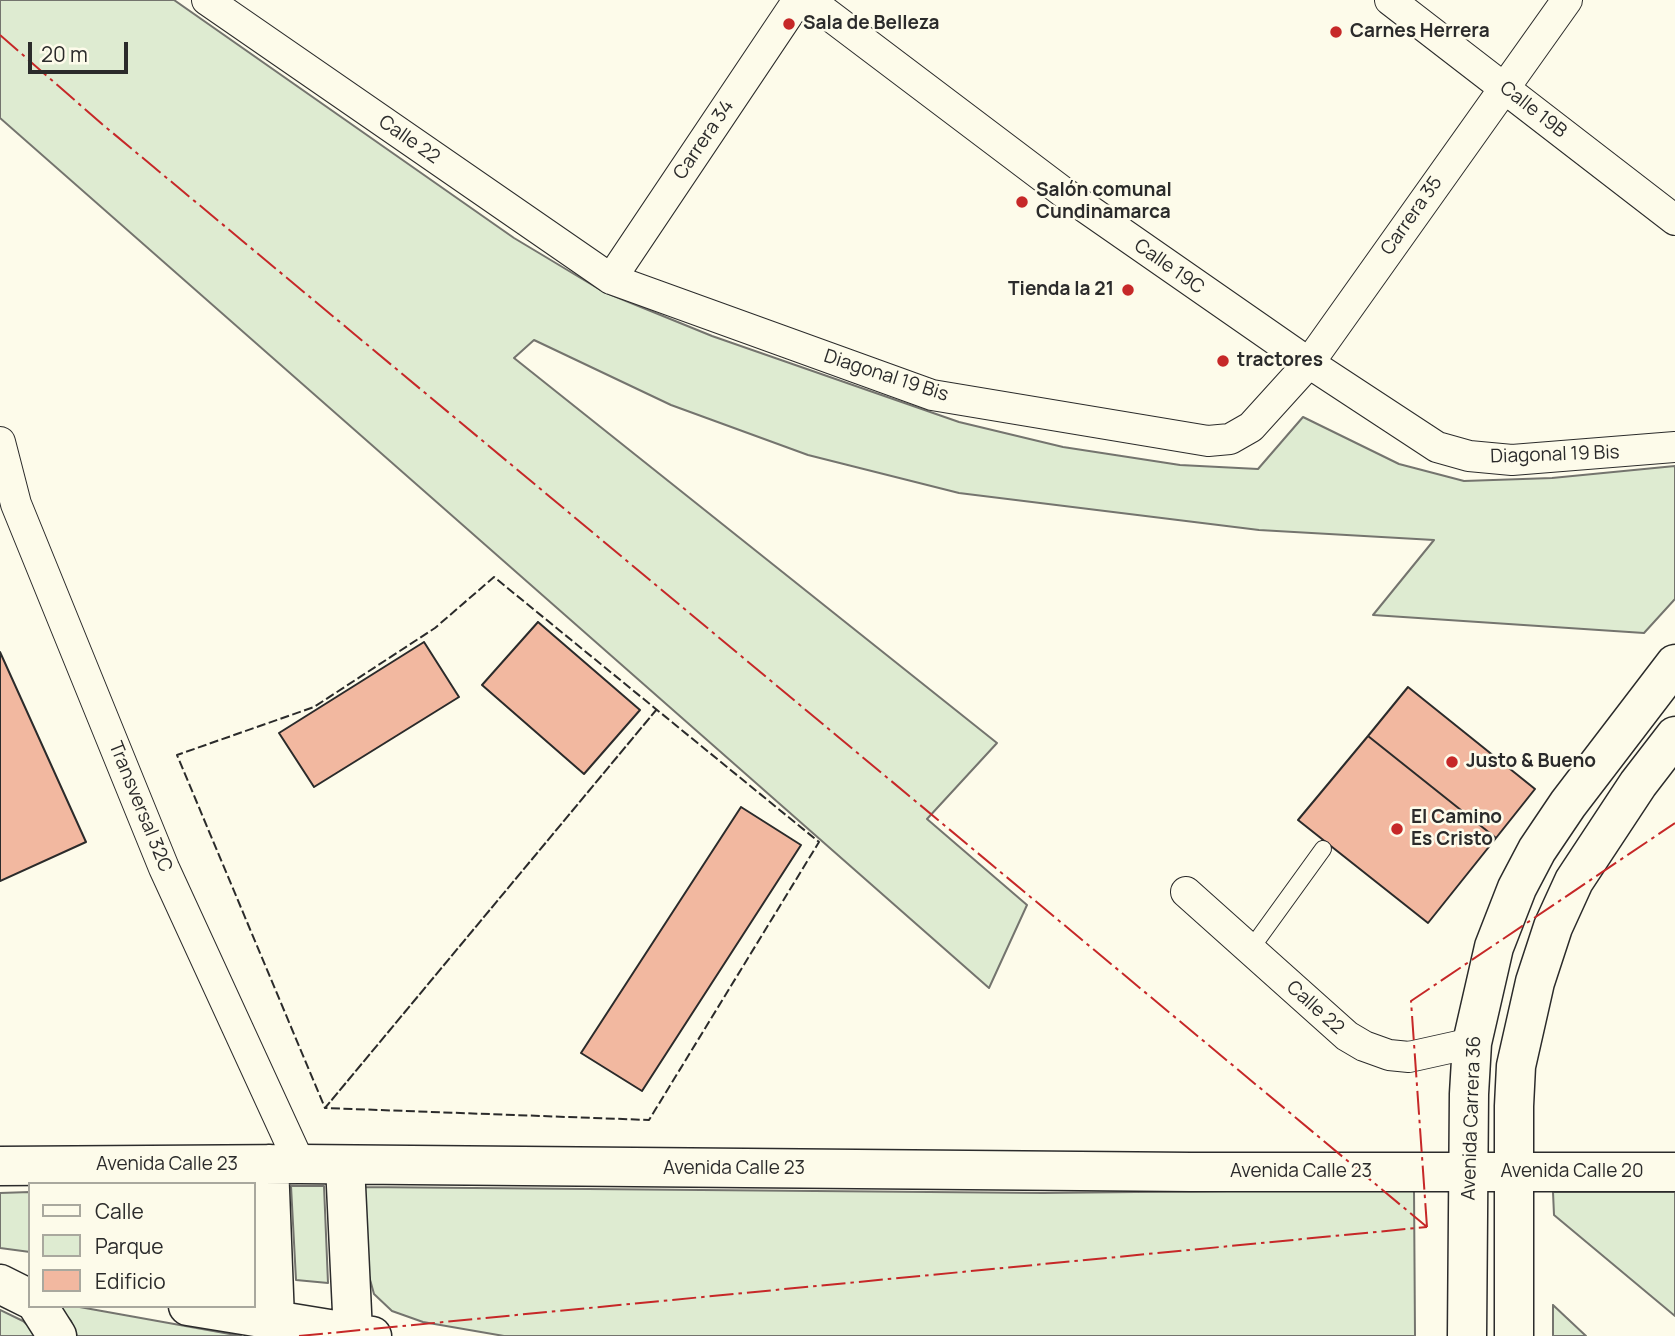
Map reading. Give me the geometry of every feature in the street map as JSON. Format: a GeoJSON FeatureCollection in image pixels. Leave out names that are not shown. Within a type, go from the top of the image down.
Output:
{"type":"FeatureCollection","features":[{"type":"Feature","properties":{"kind":"main road","name":"Avenida Carrera 36"},"geometry":{"type":"LineString","coordinates":[[1467,1336],[1472,1043],[1494,947],[1517,888],[1568,804],[1675,664]]}},
{"type":"Feature","properties":{"kind":"main road"},"geometry":{"type":"LineString","coordinates":[[1514,1336],[1516,1066],[1535,982],[1553,927],[1574,881],[1638,784],[1675,736]]}},
{"type":"Feature","properties":{"kind":"main road","name":"Avenida Calle 23"},"geometry":{"type":"LineString","coordinates":[[0,1166],[285,1164],[1468,1171]]}},
{"type":"Feature","properties":{"kind":"main road"},"geometry":{"type":"LineString","coordinates":[[275,1320],[285,1164]]}},
{"type":"Feature","properties":{"kind":"main road"},"geometry":{"type":"LineString","coordinates":[[200,1308],[363,1334],[345,1165]]}},
{"type":"Feature","properties":{"kind":"main road","name":"Avenida Calle 20"},"geometry":{"type":"LineString","coordinates":[[1468,1171],[1675,1172]]}},
{"type":"Feature","properties":{"kind":"main road"},"geometry":{"type":"LineString","coordinates":[[0,1276],[28,1281]]}},
{"type":"Feature","properties":{"kind":"main road"},"geometry":{"type":"LineString","coordinates":[[0,1284],[28,1299]]}},
{"type":"Feature","properties":{"kind":"main road"},"geometry":{"type":"LineString","coordinates":[[39,1308],[57,1336]]}},
{"type":"Feature","properties":{"kind":"street","name":"Calle 22"},"geometry":{"type":"LineString","coordinates":[[207,0],[611,279]]}},
{"type":"Feature","properties":{"kind":"street","name":"Carrera 34"},"geometry":{"type":"LineString","coordinates":[[611,279],[798,0]]}},
{"type":"Feature","properties":{"kind":"street","name":"Calle 19C"},"geometry":{"type":"LineString","coordinates":[[809,0],[1063,192],[1309,363],[1437,447]]}},
{"type":"Feature","properties":{"kind":"street","name":"Calle 19B"},"geometry":{"type":"LineString","coordinates":[[1390,0],[1675,220]]}},
{"type":"Feature","properties":{"kind":"street","name":"Carrera 35"},"geometry":{"type":"LineString","coordinates":[[1251,427],[1309,363],[1567,0]]}},
{"type":"Feature","properties":{"kind":"street","name":"Diagonal 19 Bis"},"geometry":{"type":"LineString","coordinates":[[611,279],[932,395],[1208,441],[1230,439],[1251,427]]}},
{"type":"Feature","properties":{"kind":"street","name":"Transversal 32C"},"geometry":{"type":"LineString","coordinates":[[0,442],[8,504],[164,868],[285,1164]]}},
{"type":"Feature","properties":{"kind":"street","name":"Diagonal 19 Bis"},"geometry":{"type":"LineString","coordinates":[[1437,447],[1469,456],[1512,460],[1675,447]]}},
{"type":"Feature","properties":{"kind":"street","name":"Calle 22"},"geometry":{"type":"LineString","coordinates":[[1186,892],[1347,1036],[1364,1046],[1389,1055],[1409,1057],[1472,1043]]}},
{"type":"Feature","properties":{"kind":"lane"},"geometry":{"type":"LineString","coordinates":[[1250,950],[1323,849]]}},
{"type":"Feature","properties":{"kind":"green space"},"geometry":{"type":"Polygon","coordinates":[[[0,0],[174,0],[514,238],[604,292],[712,336],[959,422],[1063,447],[1180,465],[1258,469],[1303,417],[1399,464],[1464,481],[1552,478],[1675,466],[1675,599],[1644,633],[1373,615],[1434,540],[1259,530],[959,493],[808,455],[671,405],[534,340],[514,358],[997,743],[927,819],[1027,905],[989,988],[0,118],[0,0]]]}},
{"type":"Feature","properties":{"kind":"green space"},"geometry":{"type":"Polygon","coordinates":[[[291,1186],[324,1186],[328,1283],[296,1280],[291,1186]]]}},
{"type":"Feature","properties":{"kind":"green space"},"geometry":{"type":"Polygon","coordinates":[[[360,1187],[1043,1193],[1414,1189],[1415,1336],[504,1336],[423,1322],[392,1311],[374,1294],[363,1254],[360,1187]]]}},
{"type":"Feature","properties":{"kind":"green space"},"geometry":{"type":"Polygon","coordinates":[[[28,1192],[28,1252],[0,1248],[0,1193],[28,1192]]]}},
{"type":"Feature","properties":{"kind":"green space"},"geometry":{"type":"Polygon","coordinates":[[[1553,1192],[1675,1192],[1675,1316],[1554,1215],[1553,1192]]]}},
{"type":"Feature","properties":{"kind":"green space"},"geometry":{"type":"Polygon","coordinates":[[[1553,1305],[1586,1336],[1553,1336],[1553,1305]]]}},
{"type":"Feature","properties":{"kind":"green space"},"geometry":{"type":"Polygon","coordinates":[[[60,1308],[85,1308],[241,1336],[77,1336],[71,1321],[60,1308]]]}},
{"type":"Feature","properties":{"kind":"green space"},"geometry":{"type":"Polygon","coordinates":[[[0,1310],[23,1321],[40,1336],[0,1336],[0,1310]]]}},
{"type":"Feature","properties":{"kind":"building"},"geometry":{"type":"Polygon","coordinates":[[[538,622],[640,710],[584,774],[482,685],[538,622]]]}},
{"type":"Feature","properties":{"kind":"building"},"geometry":{"type":"Polygon","coordinates":[[[424,642],[459,697],[314,787],[279,733],[424,642]]]}},
{"type":"Feature","properties":{"kind":"building"},"geometry":{"type":"Polygon","coordinates":[[[0,652],[86,842],[0,881],[0,652]]]}},
{"type":"Feature","properties":{"kind":"building","name":"Justo & Bueno"},"geometry":{"type":"Polygon","coordinates":[[[1408,687],[1535,789],[1496,838],[1368,736],[1408,687]]]}},
{"type":"Feature","properties":{"kind":"building","name":"El Camino Es Cristo"},"geometry":{"type":"Polygon","coordinates":[[[1368,736],[1496,838],[1428,923],[1298,820],[1368,736]]]}},
{"type":"Feature","properties":{"kind":"building"},"geometry":{"type":"Polygon","coordinates":[[[741,807],[801,845],[642,1091],[581,1053],[741,807]]]}},
{"type":"Feature","properties":{"kind":"fence"},"geometry":{"type":"LineString","coordinates":[[657,709],[325,1108],[177,755],[314,707],[435,628],[494,577],[819,842],[649,1120],[325,1108],[657,709]]}},
{"type":"Feature","properties":{"kind":"power"},"geometry":{"type":"LineString","coordinates":[[0,35],[102,124],[1427,1227]]}},
{"type":"Feature","properties":{"kind":"power"},"geometry":{"type":"LineString","coordinates":[[1427,1227],[1411,1001],[1675,823]]}},
{"type":"Feature","properties":{"kind":"power"},"geometry":{"type":"LineString","coordinates":[[299,1336],[1427,1227]]}},
{"type":"Feature","properties":{"kind":"place","name":"Sala de Belleza"},"geometry":{"type":"Point","coordinates":[789,24]}},
{"type":"Feature","properties":{"kind":"place","name":"Carnes Herrera"},"geometry":{"type":"Point","coordinates":[1336,32]}},
{"type":"Feature","properties":{"kind":"place","name":"Salón comunal Cundinamarca"},"geometry":{"type":"Point","coordinates":[1022,202]}},
{"type":"Feature","properties":{"kind":"place","name":"Tienda la 21"},"geometry":{"type":"Point","coordinates":[1128,290]}},
{"type":"Feature","properties":{"kind":"place","name":"tractores"},"geometry":{"type":"Point","coordinates":[1223,361]}},
{"type":"Feature","properties":{"kind":"place","name":"Justo & Bueno"},"geometry":{"type":"Point","coordinates":[1452,762]}},
{"type":"Feature","properties":{"kind":"place","name":"El Camino Es Cristo"},"geometry":{"type":"Point","coordinates":[1397,829]}}]}
